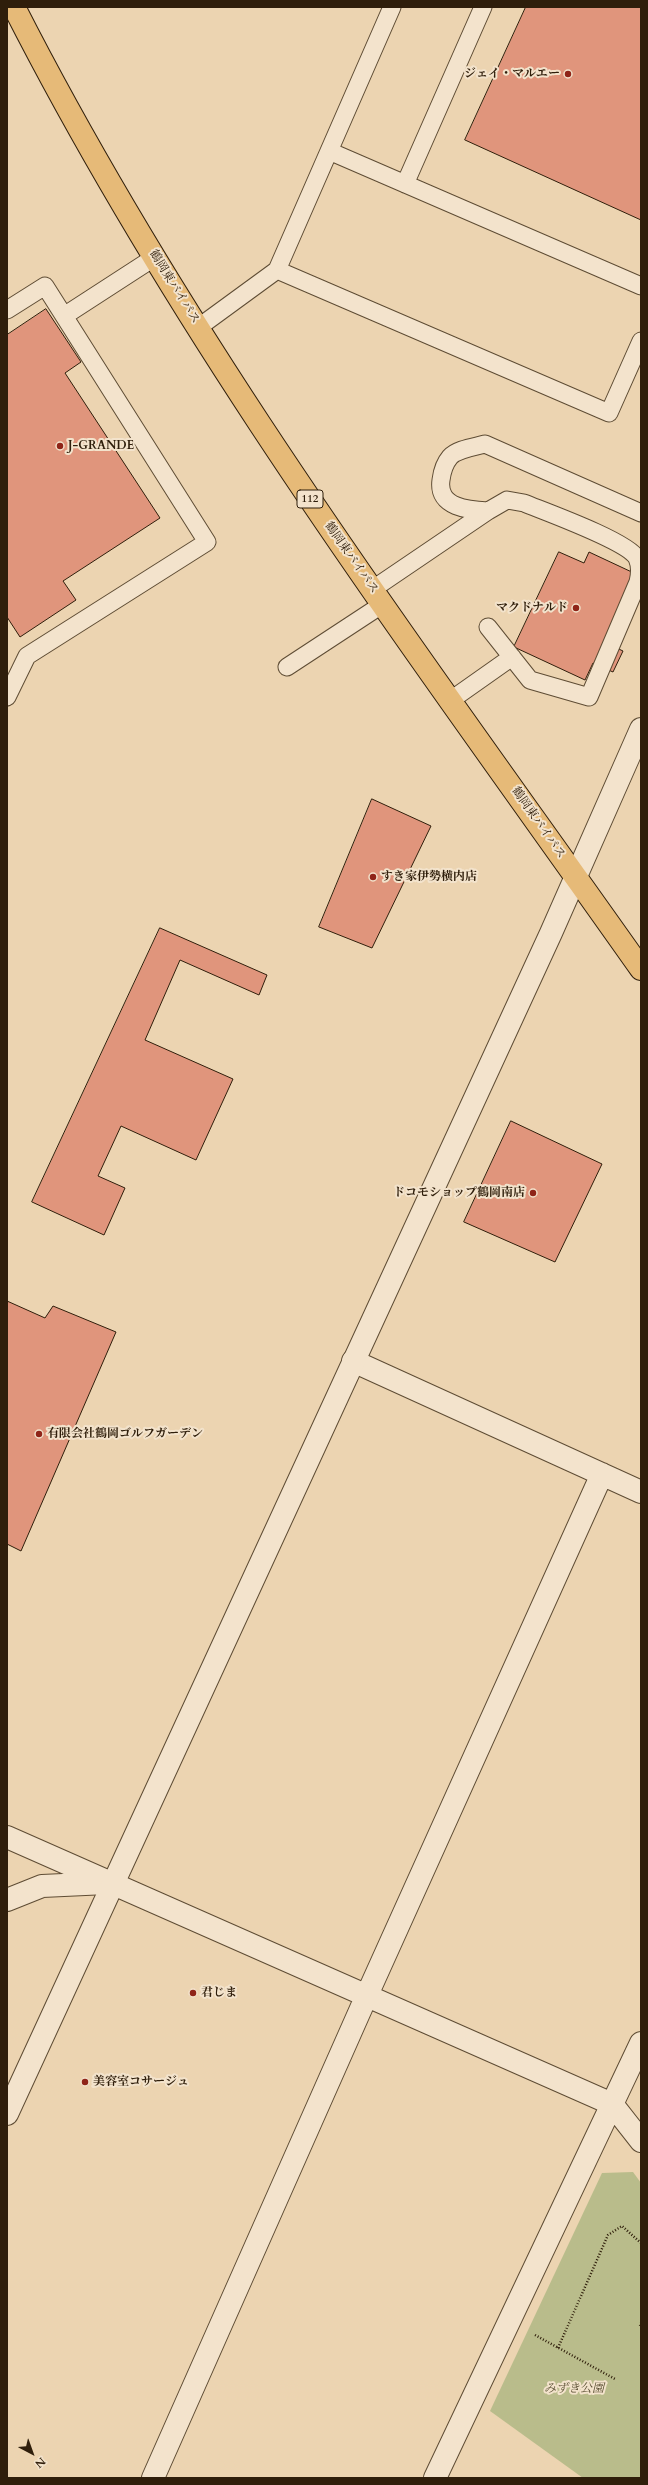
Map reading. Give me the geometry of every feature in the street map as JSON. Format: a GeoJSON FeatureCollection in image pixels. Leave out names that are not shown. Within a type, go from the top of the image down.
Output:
{"type":"FeatureCollection","features":[{"type":"Feature","properties":{"kind":"highway","name":"鶴岡東バイパス"},"geometry":{"type":"LineString","coordinates":[[14,7],[104,174],[256,419],[378,596],[641,969]]}},
{"type":"Feature","properties":{"kind":"street"},"geometry":{"type":"LineString","coordinates":[[7,2114],[576,877],[641,729]]}},
{"type":"Feature","properties":{"kind":"street"},"geometry":{"type":"LineString","coordinates":[[353,1361],[641,1492]]}},
{"type":"Feature","properties":{"kind":"street"},"geometry":{"type":"LineString","coordinates":[[153,2478],[367,1995],[602,1474]]}},
{"type":"Feature","properties":{"kind":"street"},"geometry":{"type":"LineString","coordinates":[[7,1837],[612,2104],[641,2141]]}},
{"type":"Feature","properties":{"kind":"street"},"geometry":{"type":"LineString","coordinates":[[7,1900],[42,1886],[113,1883]]}},
{"type":"Feature","properties":{"kind":"street"},"geometry":{"type":"LineString","coordinates":[[435,2478],[641,2043]]}},
{"type":"Feature","properties":{"kind":"lane"},"geometry":{"type":"LineString","coordinates":[[199,327],[277,270],[392,7]]}},
{"type":"Feature","properties":{"kind":"lane"},"geometry":{"type":"LineString","coordinates":[[405,184],[483,7]]}},
{"type":"Feature","properties":{"kind":"lane"},"geometry":{"type":"LineString","coordinates":[[329,151],[641,286]]}},
{"type":"Feature","properties":{"kind":"lane"},"geometry":{"type":"LineString","coordinates":[[64,316],[155,257]]}},
{"type":"Feature","properties":{"kind":"lane"},"geometry":{"type":"LineString","coordinates":[[277,270],[609,413],[641,341]]}},
{"type":"Feature","properties":{"kind":"lane"},"geometry":{"type":"LineString","coordinates":[[7,310],[45,286],[207,542],[27,656],[7,698]]}},
{"type":"Feature","properties":{"kind":"lane"},"geometry":{"type":"LineString","coordinates":[[488,511],[464,509],[446,500],[440,489],[443,470],[450,457],[464,450],[485,444],[641,513]]}},
{"type":"Feature","properties":{"kind":"lane"},"geometry":{"type":"LineString","coordinates":[[287,667],[488,511],[507,500],[524,503],[620,544],[636,557],[640,567],[638,582],[589,697],[530,680],[488,627]]}},
{"type":"Feature","properties":{"kind":"lane"},"geometry":{"type":"LineString","coordinates":[[451,700],[512,657]]}},
{"type":"Feature","properties":{"kind":"path"},"geometry":{"type":"LineString","coordinates":[[558,2348],[608,2235],[622,2226],[641,2243]]}},
{"type":"Feature","properties":{"kind":"path"},"geometry":{"type":"LineString","coordinates":[[535,2335],[615,2379]]}},
{"type":"Feature","properties":{"kind":"green space","name":"みずき公園"},"geometry":{"type":"Polygon","coordinates":[[[633,2172],[641,2183],[641,2478],[583,2478],[490,2411],[602,2173],[633,2172]]]}},
{"type":"Feature","properties":{"kind":"building","name":"ジェイ・マルエー"},"geometry":{"type":"Polygon","coordinates":[[[526,7],[641,7],[641,220],[465,140],[526,7]]]}},
{"type":"Feature","properties":{"kind":"building","name":"J-GRANDE"},"geometry":{"type":"Polygon","coordinates":[[[46,309],[81,362],[65,373],[160,518],[63,581],[76,600],[20,637],[7,617],[7,335],[46,309]]]}},
{"type":"Feature","properties":{"kind":"building","name":"マクドナルド"},"geometry":{"type":"Polygon","coordinates":[[[559,552],[584,563],[589,552],[636,574],[604,642],[623,651],[613,672],[593,663],[585,680],[514,647],[559,552]]]}},
{"type":"Feature","properties":{"kind":"building","name":"すき家伊勢横内店"},"geometry":{"type":"Polygon","coordinates":[[[372,799],[431,826],[372,948],[319,927],[372,799]]]}},
{"type":"Feature","properties":{"kind":"building"},"geometry":{"type":"Polygon","coordinates":[[[160,928],[267,975],[259,995],[180,960],[145,1040],[233,1079],[196,1160],[121,1126],[98,1176],[125,1188],[104,1235],[32,1202],[160,928]]]}},
{"type":"Feature","properties":{"kind":"building","name":"ドコモショップ鶴岡南店"},"geometry":{"type":"Polygon","coordinates":[[[511,1121],[602,1164],[555,1262],[464,1222],[511,1121]]]}},
{"type":"Feature","properties":{"kind":"building","name":"有限会社鶴岡ゴルフガーデン"},"geometry":{"type":"Polygon","coordinates":[[[7,1301],[45,1318],[53,1306],[116,1332],[21,1551],[7,1544],[7,1301]]]}},
{"type":"Feature","properties":{"kind":"place","name":"ジェイ・マルエー"},"geometry":{"type":"Point","coordinates":[568,74]}},
{"type":"Feature","properties":{"kind":"place","name":"J-GRANDE"},"geometry":{"type":"Point","coordinates":[60,446]}},
{"type":"Feature","properties":{"kind":"place","name":"マクドナルド"},"geometry":{"type":"Point","coordinates":[576,608]}},
{"type":"Feature","properties":{"kind":"place","name":"すき家伊勢横内店"},"geometry":{"type":"Point","coordinates":[373,877]}},
{"type":"Feature","properties":{"kind":"place","name":"ドコモショップ鶴岡南店"},"geometry":{"type":"Point","coordinates":[533,1193]}},
{"type":"Feature","properties":{"kind":"place","name":"有限会社鶴岡ゴルフガーデン"},"geometry":{"type":"Point","coordinates":[39,1434]}},
{"type":"Feature","properties":{"kind":"place","name":"君じま"},"geometry":{"type":"Point","coordinates":[193,1993]}},
{"type":"Feature","properties":{"kind":"place","name":"美容室コサージュ"},"geometry":{"type":"Point","coordinates":[85,2082]}}]}
